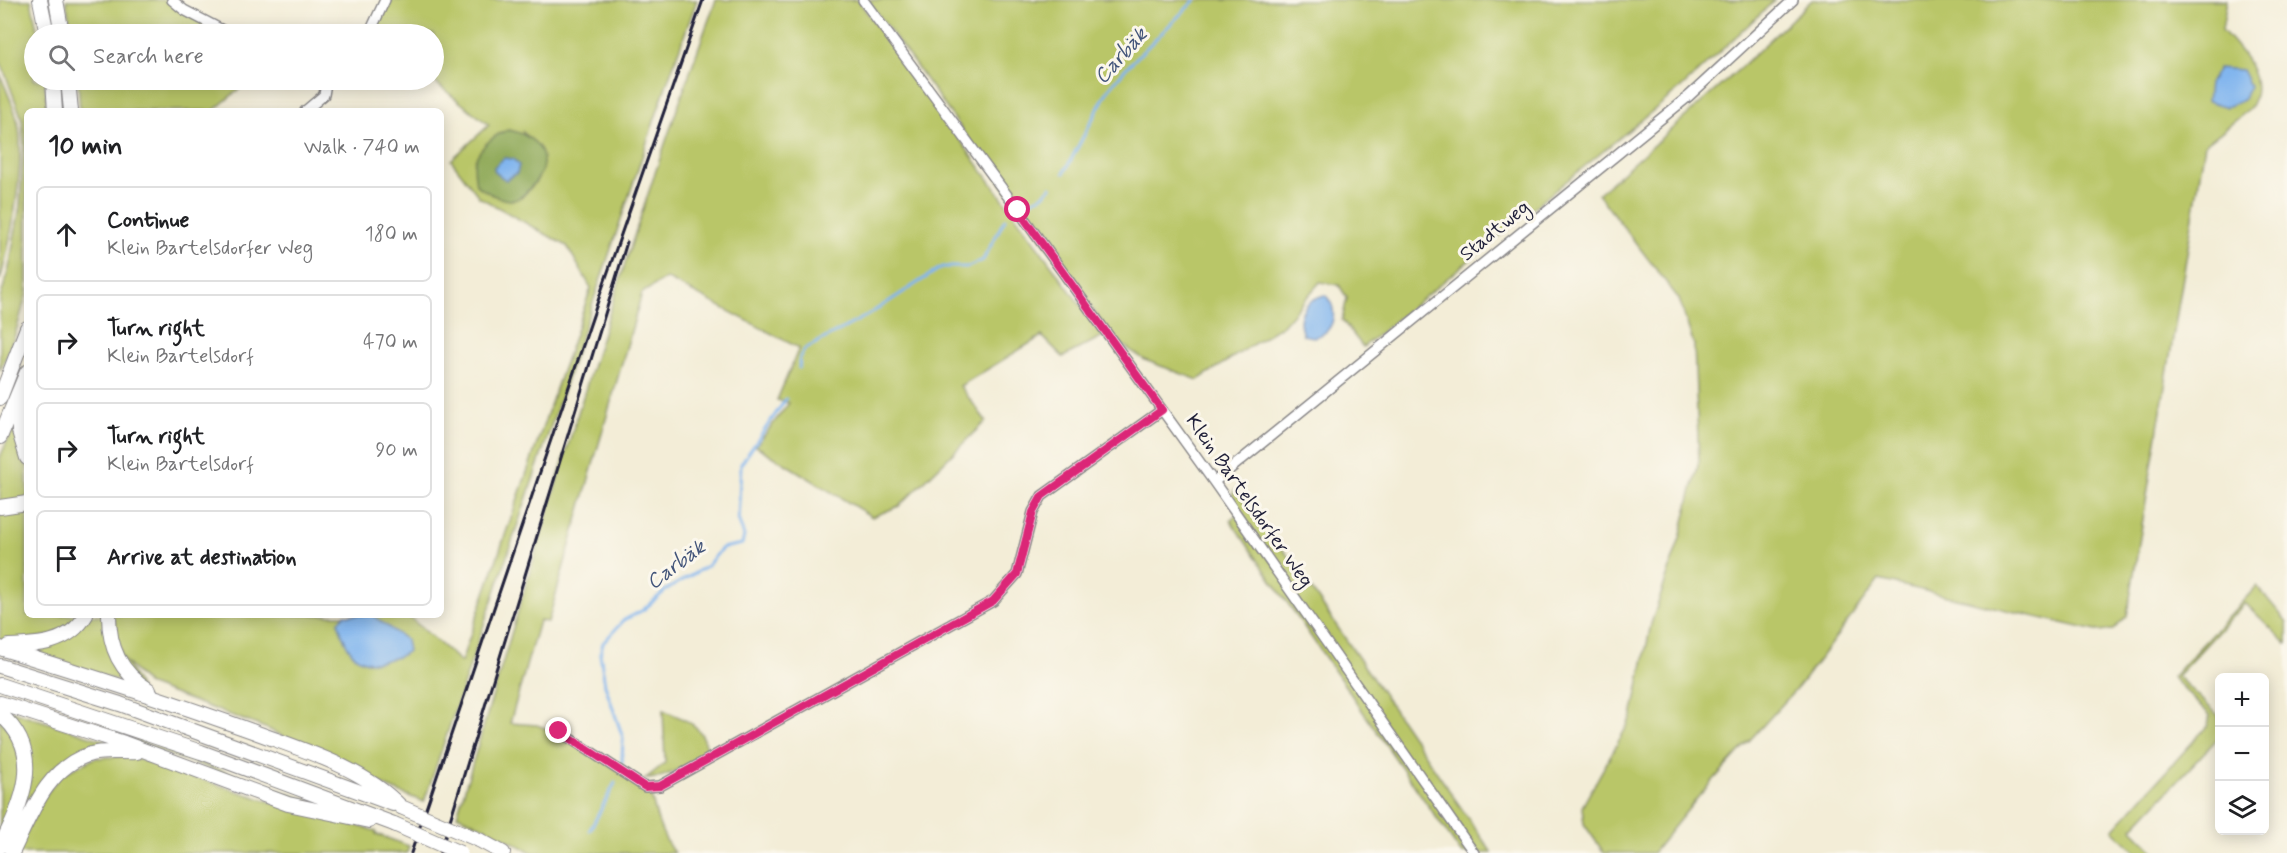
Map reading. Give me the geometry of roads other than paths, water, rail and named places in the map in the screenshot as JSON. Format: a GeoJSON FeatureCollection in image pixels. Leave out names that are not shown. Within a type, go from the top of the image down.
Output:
{"type":"FeatureCollection","features":[{"type":"Feature","properties":{"kind":"highway"},"geometry":{"type":"LineString","coordinates":[[40,0],[45,24]]}},
{"type":"Feature","properties":{"kind":"highway"},"geometry":{"type":"LineString","coordinates":[[56,0],[61,24]]}},
{"type":"Feature","properties":{"kind":"highway"},"geometry":{"type":"LineString","coordinates":[[54,90],[55,108]]}},
{"type":"Feature","properties":{"kind":"highway"},"geometry":{"type":"LineString","coordinates":[[69,90],[71,108]]}},
{"type":"Feature","properties":{"kind":"highway"},"geometry":{"type":"LineString","coordinates":[[1,394],[24,336]]}},
{"type":"Feature","properties":{"kind":"highway"},"geometry":{"type":"LineString","coordinates":[[0,437],[24,379]]}},
{"type":"Feature","properties":{"kind":"highway"},"geometry":{"type":"LineString","coordinates":[[18,393],[19,431],[24,448]]}},
{"type":"Feature","properties":{"kind":"highway"},"geometry":{"type":"LineString","coordinates":[[0,507],[24,503]]}},
{"type":"Feature","properties":{"kind":"highway"},"geometry":{"type":"LineString","coordinates":[[0,648],[50,643],[74,629],[83,618]]}},
{"type":"Feature","properties":{"kind":"highway"},"geometry":{"type":"LineString","coordinates":[[109,618],[111,642],[118,661],[139,684],[163,699]]}},
{"type":"Feature","properties":{"kind":"highway"},"geometry":{"type":"LineString","coordinates":[[0,648],[163,699],[317,756],[388,793],[401,807]]}},
{"type":"Feature","properties":{"kind":"highway"},"geometry":{"type":"LineString","coordinates":[[0,666],[120,704],[401,807],[479,840],[502,853]]}},
{"type":"Feature","properties":{"kind":"highway"},"geometry":{"type":"LineString","coordinates":[[0,685],[190,748],[394,824],[460,853]]}},
{"type":"Feature","properties":{"kind":"highway"},"geometry":{"type":"LineString","coordinates":[[0,703],[146,752],[288,804],[394,824]]}},
{"type":"Feature","properties":{"kind":"highway"},"geometry":{"type":"LineString","coordinates":[[0,714],[14,728],[25,752],[27,767],[20,803],[0,847]]}},
{"type":"Feature","properties":{"kind":"highway"},"geometry":{"type":"LineString","coordinates":[[12,853],[41,796],[50,782],[68,765],[92,754],[111,751],[146,752]]}},
{"type":"Feature","properties":{"kind":"street"},"geometry":{"type":"LineString","coordinates":[[172,0],[184,10],[211,24]]}},
{"type":"Feature","properties":{"kind":"street"},"geometry":{"type":"LineString","coordinates":[[374,24],[385,0]]}},
{"type":"Feature","properties":{"kind":"street","name":"Klein Bartelsdorfer Weg"},"geometry":{"type":"LineString","coordinates":[[863,0],[1214,482],[1474,853]]}},
{"type":"Feature","properties":{"kind":"street","name":"Stadtweg"},"geometry":{"type":"LineString","coordinates":[[1214,482],[1689,96],[1792,0]]}},
{"type":"Feature","properties":{"kind":"street"},"geometry":{"type":"LineString","coordinates":[[309,108],[324,95],[326,90]]}},
{"type":"Feature","properties":{"kind":"street"},"geometry":{"type":"LineString","coordinates":[[559,731],[645,787],[660,786],[993,601],[1017,574],[1033,512],[1042,496],[1162,410]]}},
{"type":"Feature","properties":{"kind":"water"},"geometry":{"type":"Polygon","coordinates":[[[2218,68],[2242,70],[2250,86],[2243,100],[2227,107],[2207,101],[2209,84],[2218,68]]]}},
{"type":"Feature","properties":{"kind":"water"},"geometry":{"type":"Polygon","coordinates":[[[504,158],[513,159],[519,165],[517,173],[506,180],[495,172],[494,167],[504,158]]]}},
{"type":"Feature","properties":{"kind":"water"},"geometry":{"type":"Polygon","coordinates":[[[1325,295],[1332,306],[1332,324],[1329,329],[1318,336],[1303,335],[1300,321],[1303,309],[1312,300],[1325,295]]]}},
{"type":"Feature","properties":{"kind":"water"},"geometry":{"type":"Polygon","coordinates":[[[342,618],[376,618],[406,640],[408,651],[398,657],[366,662],[359,659],[348,648],[338,622],[342,618]]]}},
{"type":"Feature","properties":{"kind":"waterway","name":"Carbäk"},"geometry":{"type":"LineString","coordinates":[[1064,173],[1108,90],[1127,67],[1195,0]]}},
{"type":"Feature","properties":{"kind":"waterway","name":"Carbäk"},"geometry":{"type":"LineString","coordinates":[[1024,204],[1042,196],[1051,187]]}},
{"type":"Feature","properties":{"kind":"waterway","name":"Carbäk"},"geometry":{"type":"LineString","coordinates":[[799,368],[800,357],[805,349],[868,315],[942,267],[968,267],[983,260],[1005,219]]}},
{"type":"Feature","properties":{"kind":"waterway","name":"Carbäk"},"geometry":{"type":"LineString","coordinates":[[622,762],[623,738],[605,685],[600,654],[603,643],[624,620],[643,610],[666,590],[707,566],[722,548],[742,544],[744,536],[738,519],[741,464],[786,399]]}},
{"type":"Feature","properties":{"kind":"waterway","name":"Carbäk"},"geometry":{"type":"LineString","coordinates":[[590,830],[615,783]]}},
{"type":"Feature","properties":{"kind":"railway"},"geometry":{"type":"LineString","coordinates":[[411,853],[602,289],[703,0]]}},
{"type":"Feature","properties":{"kind":"railway"},"geometry":{"type":"LineString","coordinates":[[440,853],[627,242]]}}]}
